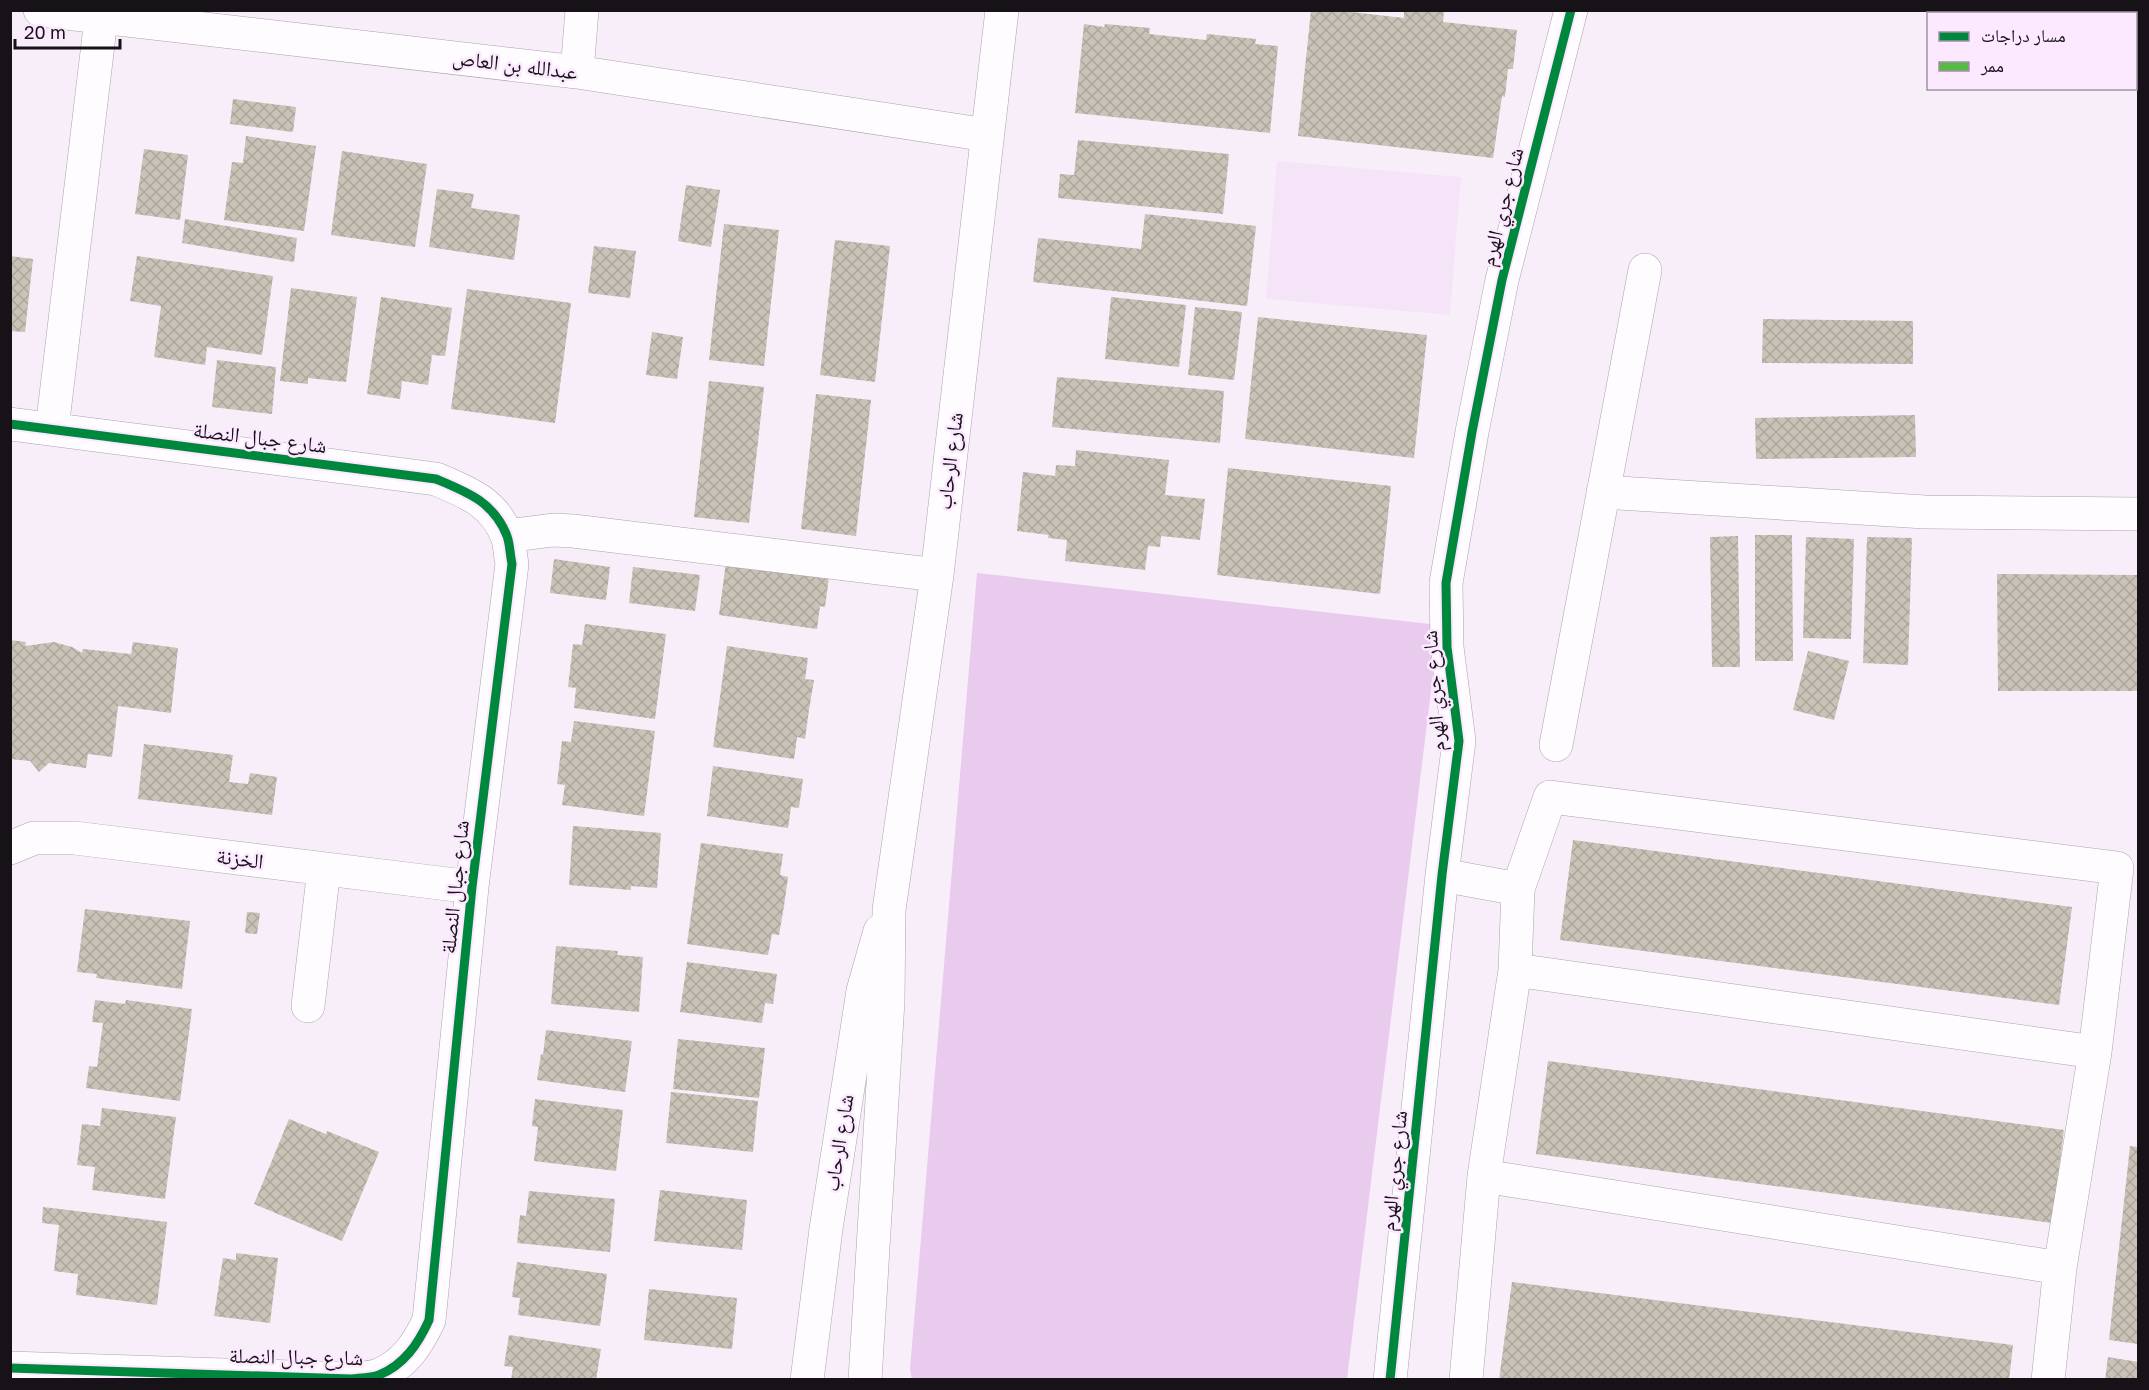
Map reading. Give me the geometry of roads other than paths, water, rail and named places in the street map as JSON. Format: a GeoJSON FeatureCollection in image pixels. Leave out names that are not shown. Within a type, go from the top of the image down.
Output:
{"type":"FeatureCollection","features":[{"type":"Feature","properties":{"kind":"street","name":"عبدالله بن العاص"},"geometry":{"type":"LineString","coordinates":[[40,10],[577,72],[987,135]]}},
{"type":"Feature","properties":{"kind":"street"},"geometry":{"type":"LineString","coordinates":[[577,72],[582,10]]}},
{"type":"Feature","properties":{"kind":"street","name":"شارع الرحاب"},"geometry":{"type":"LineString","coordinates":[[865,1380],[889,991],[889,910],[937,575],[1002,10]]}},
{"type":"Feature","properties":{"kind":"street","name":"شارع جري الهرم"},"geometry":{"type":"LineString","coordinates":[[1390,1380],[1442,876],[1459,741],[1447,647],[1446,583],[1472,432],[1502,280],[1571,10]]}},
{"type":"Feature","properties":{"kind":"street"},"geometry":{"type":"LineString","coordinates":[[52,429],[101,18]]}},
{"type":"Feature","properties":{"kind":"street"},"geometry":{"type":"LineString","coordinates":[[1556,746],[1645,270]]}},
{"type":"Feature","properties":{"kind":"street","name":"شارع جبال النصلة"},"geometry":{"type":"LineString","coordinates":[[10,424],[436,479],[469,493],[493,510],[507,536],[512,564],[472,887],[429,1320],[418,1343],[401,1362],[378,1376],[351,1379],[10,1368]]}},
{"type":"Feature","properties":{"kind":"street"},"geometry":{"type":"LineString","coordinates":[[1603,492],[1925,512],[2139,514]]}},
{"type":"Feature","properties":{"kind":"street"},"geometry":{"type":"LineString","coordinates":[[507,536],[553,530],[573,531],[937,575]]}},
{"type":"Feature","properties":{"kind":"street"},"geometry":{"type":"LineString","coordinates":[[1466,1380],[1484,1176],[1515,970],[1518,889],[1550,797],[2117,868],[2096,1052],[2060,1268],[2048,1380]]}},
{"type":"Feature","properties":{"kind":"street","name":"الخزنة"},"geometry":{"type":"LineString","coordinates":[[10,848],[34,838],[75,838],[472,887]]}},
{"type":"Feature","properties":{"kind":"street"},"geometry":{"type":"LineString","coordinates":[[308,1006],[324,870]]}},
{"type":"Feature","properties":{"kind":"street"},"geometry":{"type":"LineString","coordinates":[[1442,876],[1518,889]]}},
{"type":"Feature","properties":{"kind":"street","name":"شارع الرحاب"},"geometry":{"type":"LineString","coordinates":[[807,1380],[826,1229],[863,991],[878,934],[889,910]]}},
{"type":"Feature","properties":{"kind":"street"},"geometry":{"type":"LineString","coordinates":[[1515,970],[2096,1052]]}},
{"type":"Feature","properties":{"kind":"street"},"geometry":{"type":"LineString","coordinates":[[1484,1176],[2060,1268]]}}]}
